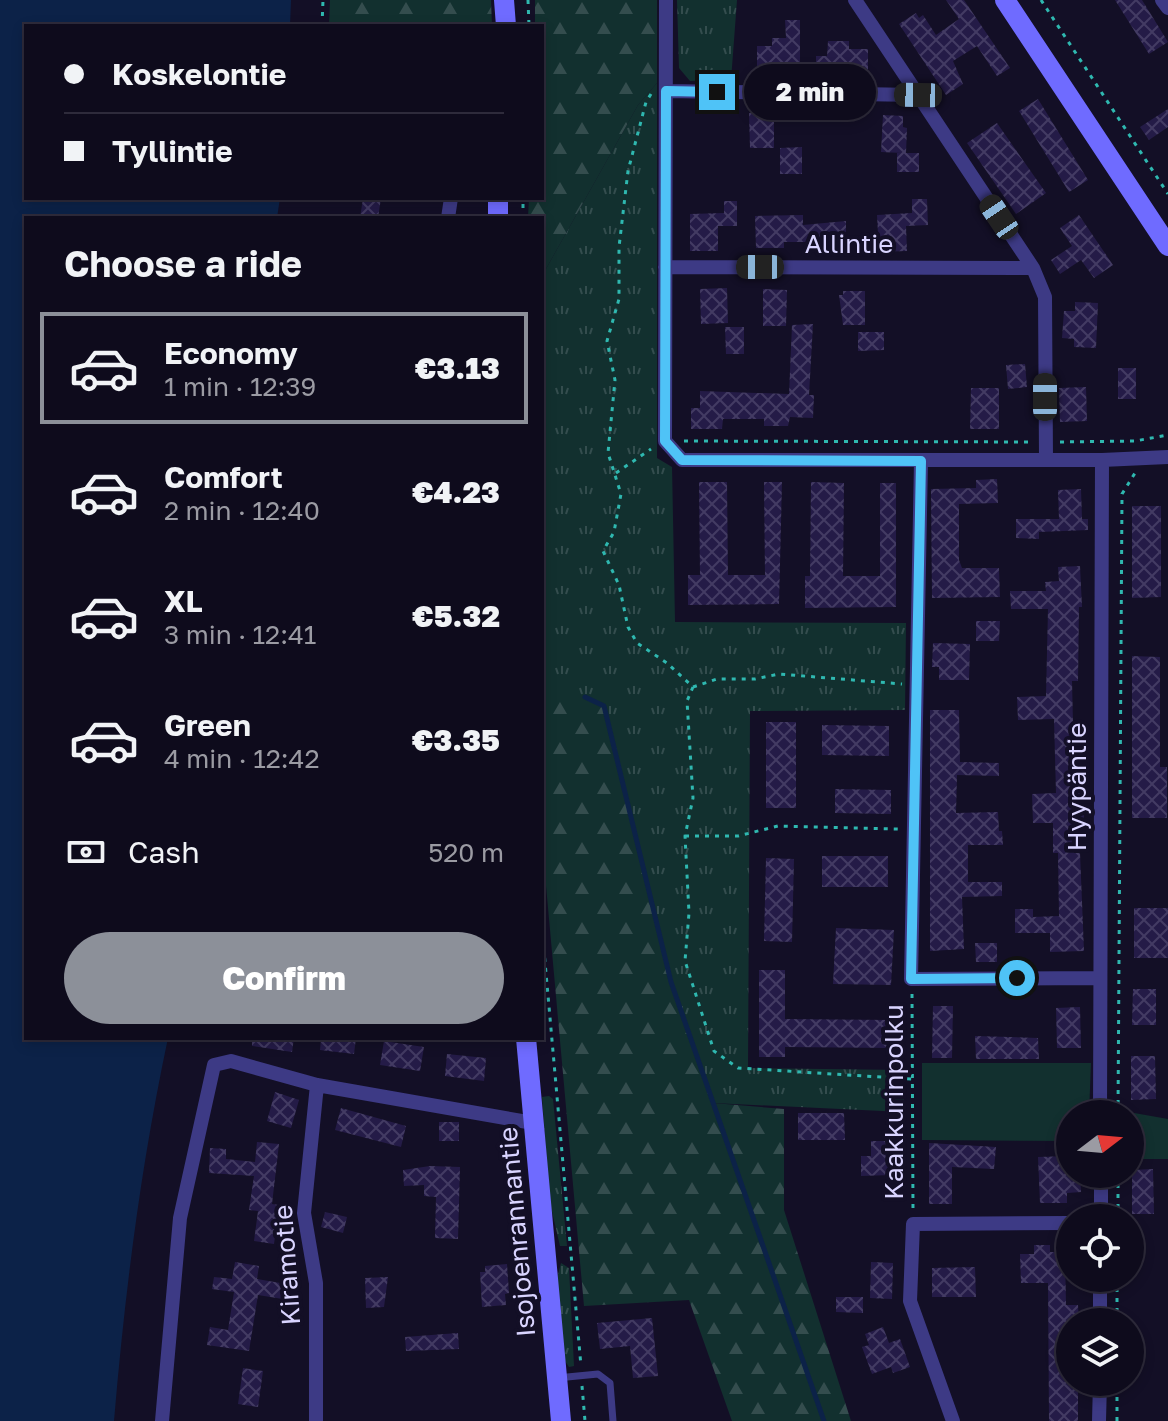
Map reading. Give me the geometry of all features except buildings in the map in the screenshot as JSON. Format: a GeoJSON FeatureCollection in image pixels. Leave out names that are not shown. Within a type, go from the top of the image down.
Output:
{"type":"FeatureCollection","features":[{"type":"Feature","properties":{"kind":"street"},"geometry":{"type":"LineString","coordinates":[[504,0],[506,24]]}},
{"type":"Feature","properties":{"kind":"street"},"geometry":{"type":"LineString","coordinates":[[666,0],[665,441],[682,460],[1102,460],[1168,457]]}},
{"type":"Feature","properties":{"kind":"street"},"geometry":{"type":"LineString","coordinates":[[855,0],[1033,268],[1045,297],[1046,459]]}},
{"type":"Feature","properties":{"kind":"street"},"geometry":{"type":"LineString","coordinates":[[1005,0],[1168,246]]}},
{"type":"Feature","properties":{"kind":"street"},"geometry":{"type":"LineString","coordinates":[[1162,0],[1168,8]]}},
{"type":"Feature","properties":{"kind":"street"},"geometry":{"type":"LineString","coordinates":[[666,91],[918,95]]}},
{"type":"Feature","properties":{"kind":"street","name":"Allintie"},"geometry":{"type":"LineString","coordinates":[[665,267],[1033,268]]}},
{"type":"Feature","properties":{"kind":"street","name":"Hyypäntie"},"geometry":{"type":"LineString","coordinates":[[1100,1100],[1102,460]]}},
{"type":"Feature","properties":{"kind":"street"},"geometry":{"type":"LineString","coordinates":[[921,461],[911,979],[1100,978]]}},
{"type":"Feature","properties":{"kind":"street","name":"Isojoenrannantie"},"geometry":{"type":"LineString","coordinates":[[526,1040],[561,1421]]}},
{"type":"Feature","properties":{"kind":"street"},"geometry":{"type":"LineString","coordinates":[[162,1421],[180,1218],[214,1065],[231,1061],[317,1085],[533,1123]]}},
{"type":"Feature","properties":{"kind":"street","name":"Kiramotie"},"geometry":{"type":"LineString","coordinates":[[316,1421],[316,1283],[304,1213],[317,1085]]}},
{"type":"Feature","properties":{"kind":"street"},"geometry":{"type":"LineString","coordinates":[[953,1421],[910,1301],[913,1224],[1056,1223]]}},
{"type":"Feature","properties":{"kind":"street"},"geometry":{"type":"LineString","coordinates":[[1099,1421],[1100,1396]]}},
{"type":"Feature","properties":{"kind":"lane"},"geometry":{"type":"LineString","coordinates":[[557,1378],[598,1374],[610,1383],[613,1421]]}},
{"type":"Feature","properties":{"kind":"path"},"geometry":{"type":"LineString","coordinates":[[322,24],[323,0]]}},
{"type":"Feature","properties":{"kind":"path"},"geometry":{"type":"LineString","coordinates":[[528,0],[529,24]]}},
{"type":"Feature","properties":{"kind":"path"},"geometry":{"type":"LineString","coordinates":[[1041,0],[1168,194]]}},
{"type":"Feature","properties":{"kind":"path"},"geometry":{"type":"LineString","coordinates":[[666,91],[653,93],[646,102],[628,171],[619,247],[619,299],[607,341],[615,380],[608,453],[621,494],[614,532],[603,551],[619,585],[628,627],[637,643],[667,663],[693,687]]}},
{"type":"Feature","properties":{"kind":"path"},"geometry":{"type":"LineString","coordinates":[[616,473],[665,441],[1135,441],[1168,435]]}},
{"type":"Feature","properties":{"kind":"path"},"geometry":{"type":"LineString","coordinates":[[1118,1100],[1122,494],[1136,472],[1135,441]]}},
{"type":"Feature","properties":{"kind":"path"},"geometry":{"type":"LineString","coordinates":[[912,1079],[738,1068],[714,1051],[685,961],[689,913],[685,836],[693,798],[687,701],[693,687],[717,679],[755,679],[779,674],[917,687]]}},
{"type":"Feature","properties":{"kind":"path"},"geometry":{"type":"LineString","coordinates":[[685,836],[738,836],[778,826],[914,829]]}},
{"type":"Feature","properties":{"kind":"path"},"geometry":{"type":"LineString","coordinates":[[544,950],[585,1421]]}},
{"type":"Feature","properties":{"kind":"path","name":"Kaakkurinpolku"},"geometry":{"type":"LineString","coordinates":[[911,979],[913,1224]]}},
{"type":"Feature","properties":{"kind":"path"},"geometry":{"type":"LineString","coordinates":[[1117,1396],[1117,1421]]}},
{"type":"Feature","properties":{"kind":"green space"},"geometry":{"type":"Polygon","coordinates":[[[330,0],[491,0],[492,24],[329,24],[330,0]]]}},
{"type":"Feature","properties":{"kind":"green space"},"geometry":{"type":"Polygon","coordinates":[[[535,0],[657,0],[657,83],[638,105],[544,272],[544,216],[528,216],[529,200],[544,200],[544,24],[535,24],[535,0]]]}},
{"type":"Feature","properties":{"kind":"green space"},"geometry":{"type":"Polygon","coordinates":[[[677,0],[737,0],[731,80],[690,81],[679,68],[677,0]]]}},
{"type":"Feature","properties":{"kind":"green space"},"geometry":{"type":"Polygon","coordinates":[[[657,83],[657,458],[672,467],[675,622],[906,623],[905,710],[750,711],[748,1068],[904,1070],[904,1112],[713,1103],[671,982],[544,702],[544,272],[638,105],[657,83]]]}},
{"type":"Feature","properties":{"kind":"green space"},"geometry":{"type":"Polygon","coordinates":[[[585,697],[604,706],[671,982],[713,1103],[784,1109],[784,1210],[851,1421],[732,1421],[689,1300],[584,1306],[544,863],[544,698],[585,697]]]}},
{"type":"Feature","properties":{"kind":"green space"},"geometry":{"type":"Polygon","coordinates":[[[922,1063],[1091,1063],[1090,1100],[1056,1100],[1056,1141],[922,1140],[922,1063]]]}},
{"type":"Feature","properties":{"kind":"green space"},"geometry":{"type":"Polygon","coordinates":[[[542,1097],[553,1099],[567,1246],[560,1246],[550,1203],[542,1097]]]}},
{"type":"Feature","properties":{"kind":"green space"},"geometry":{"type":"Polygon","coordinates":[[[1144,1115],[1168,1119],[1168,1159],[1144,1159],[1144,1115]]]}},
{"type":"Feature","properties":{"kind":"green space"},"geometry":{"type":"Polygon","coordinates":[[[561,1263],[569,1268],[574,1366],[569,1367],[565,1361],[557,1279],[561,1263]]]}},
{"type":"Feature","properties":{"kind":"water"},"geometry":{"type":"Polygon","coordinates":[[[0,0],[291,0],[290,24],[24,24],[24,200],[280,200],[277,216],[24,216],[24,1040],[168,1040],[135,1228],[114,1421],[0,1421],[0,0]]]}},
{"type":"Feature","properties":{"kind":"waterway"},"geometry":{"type":"LineString","coordinates":[[585,697],[604,706],[671,982],[824,1421]]}},
{"type":"Feature","properties":{"kind":"route"},"geometry":{"type":"LineString","coordinates":[[717,92],[666,91],[665,441],[682,460],[921,461],[911,979],[1017,978]]}}]}
